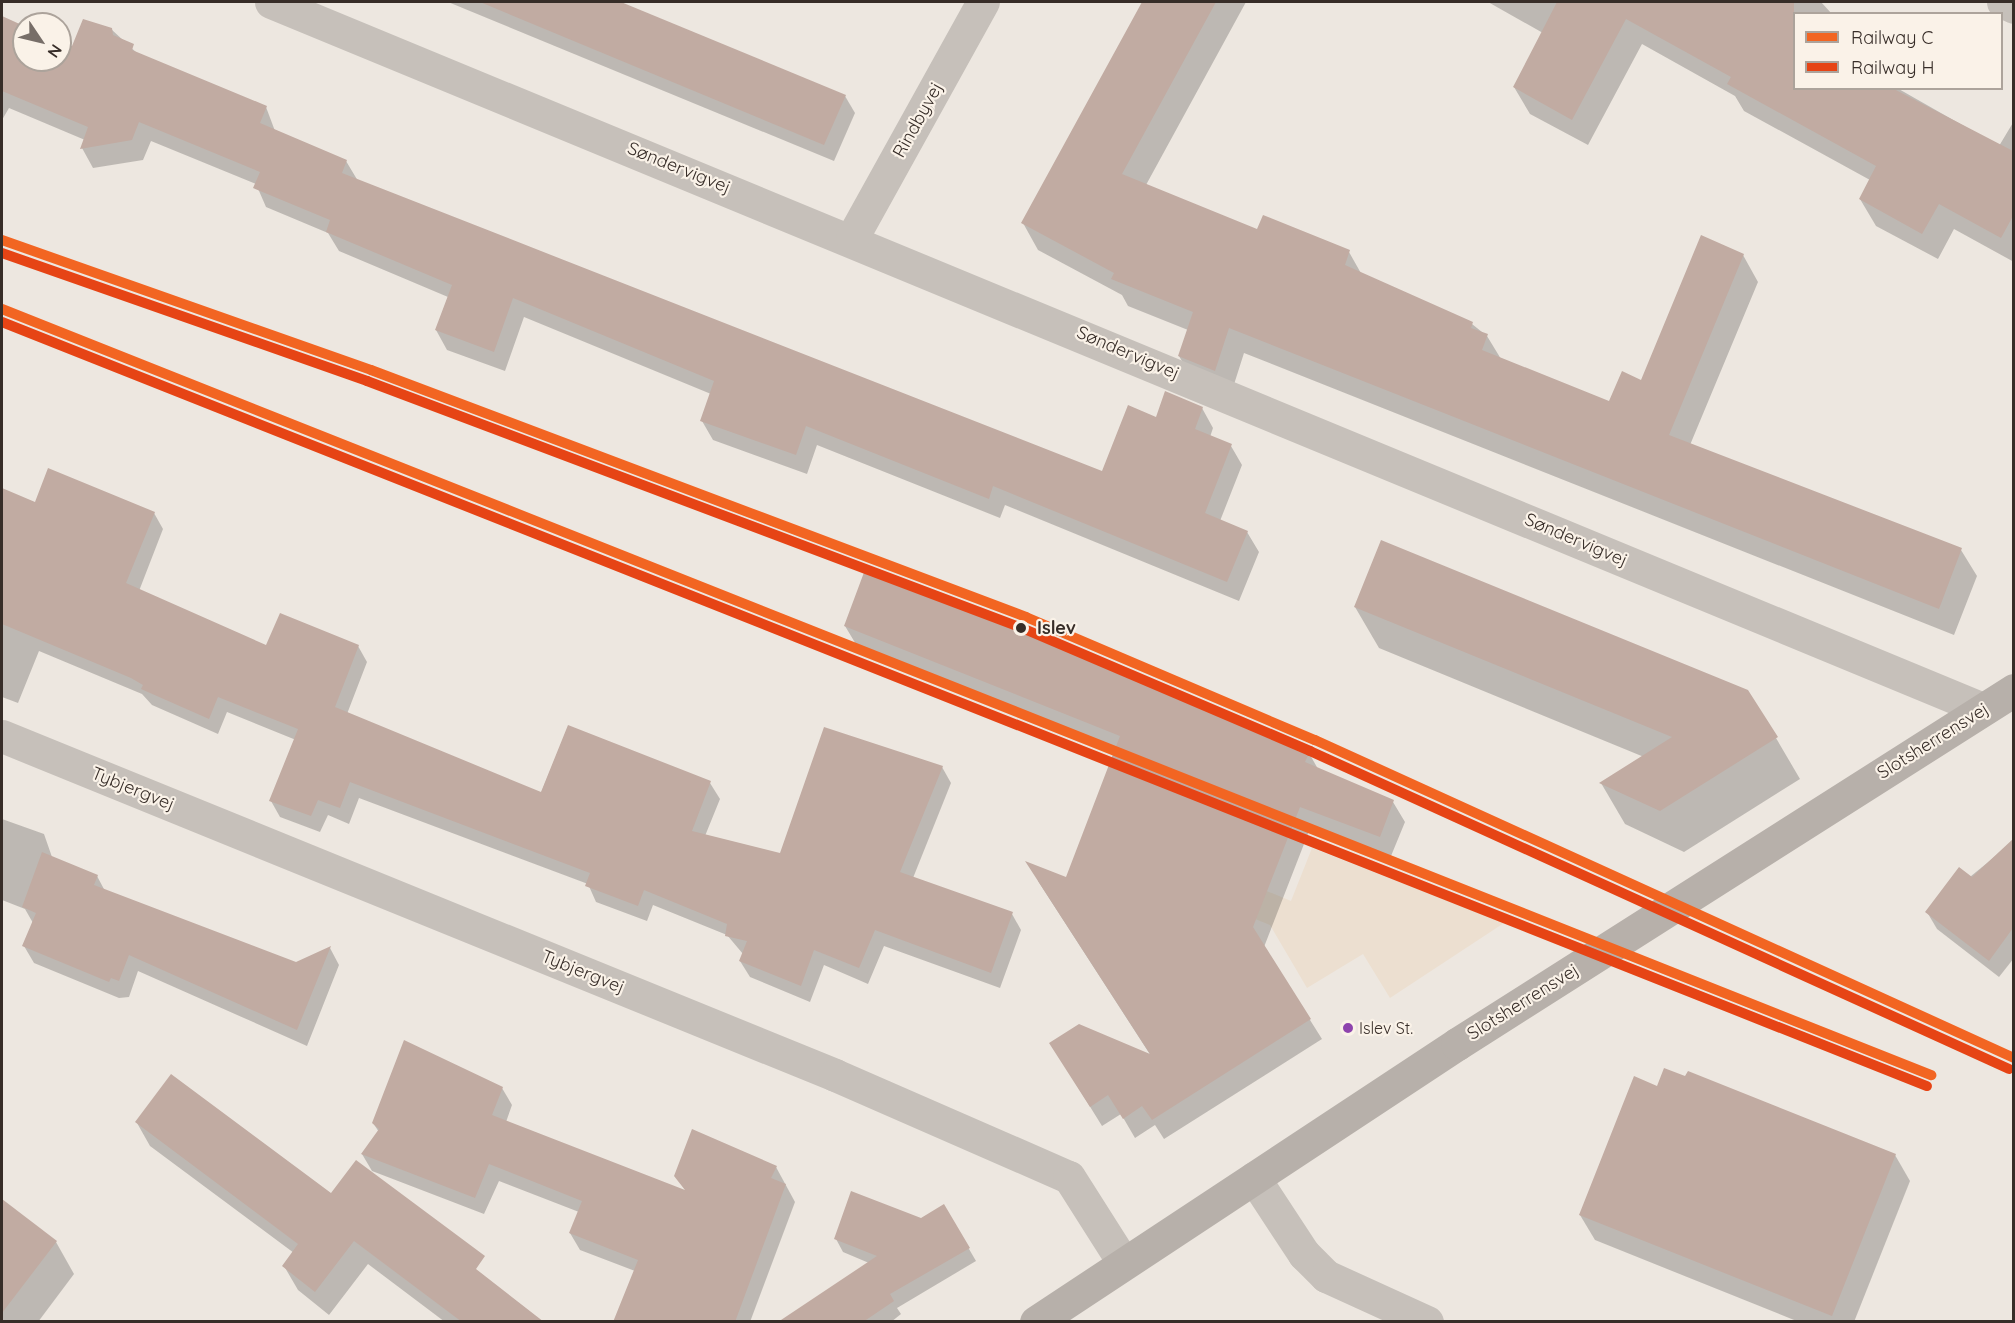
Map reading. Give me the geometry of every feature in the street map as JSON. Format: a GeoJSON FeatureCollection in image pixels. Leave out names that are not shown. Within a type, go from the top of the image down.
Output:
{"type":"FeatureCollection","features":[{"type":"Feature","properties":{"kind":"street","name":"Søndervigvej"},"geometry":{"type":"LineString","coordinates":[[271,2],[852,238],[1983,709]]}},
{"type":"Feature","properties":{"kind":"street","name":"Rindbyvej"},"geometry":{"type":"LineString","coordinates":[[852,238],[983,2]]}},
{"type":"Feature","properties":{"kind":"street"},"geometry":{"type":"LineString","coordinates":[[2003,2],[2013,7]]}},
{"type":"Feature","properties":{"kind":"street","name":"Slotsherrensvej"},"geometry":{"type":"LineString","coordinates":[[1036,1322],[1124,1262],[2013,690]]}},
{"type":"Feature","properties":{"kind":"street","name":"Tybjergvej"},"geometry":{"type":"LineString","coordinates":[[2,736],[835,1075],[1069,1177],[1124,1262]]}},
{"type":"Feature","properties":{"kind":"street"},"geometry":{"type":"LineString","coordinates":[[1254,1178],[1304,1254],[1326,1276],[1427,1322]]}},
{"type":"Feature","properties":{"kind":"shaded area"},"geometry":{"type":"Polygon","coordinates":[[[1139,838],[1291,901],[1312,848],[1504,923],[1390,998],[1363,954],[1307,988],[1270,925],[1126,867],[1139,838]]]}},
{"type":"Feature","properties":{"kind":"building"},"geometry":{"type":"Polygon","coordinates":[[[480,2],[621,2],[846,95],[824,145],[480,2]]]}},
{"type":"Feature","properties":{"kind":"building"},"geometry":{"type":"Polygon","coordinates":[[[1142,2],[1216,2],[1122,174],[1257,229],[1263,215],[1350,250],[1345,265],[1473,322],[1471,328],[1488,334],[1482,350],[1609,401],[1622,371],[1641,380],[1701,235],[1744,254],[1669,435],[1962,548],[1939,609],[1229,328],[1215,371],[1178,356],[1193,312],[1111,279],[1114,273],[1021,223],[1142,2]]]}},
{"type":"Feature","properties":{"kind":"building"},"geometry":{"type":"Polygon","coordinates":[[[1557,2],[1794,2],[1793,90],[1896,90],[2013,151],[2013,216],[2001,238],[1939,204],[1922,234],[1859,199],[1876,166],[1727,84],[1731,77],[1626,19],[1572,120],[1513,87],[1557,2]]]}},
{"type":"Feature","properties":{"kind":"building"},"geometry":{"type":"Polygon","coordinates":[[[2,16],[12,21],[12,72],[72,72],[72,46],[83,19],[112,28],[113,35],[134,44],[132,50],[267,106],[260,123],[347,160],[342,173],[1102,471],[1128,405],[1156,417],[1165,391],[1203,407],[1195,429],[1232,444],[1205,513],[1248,531],[1227,582],[993,486],[989,499],[806,426],[796,455],[700,421],[714,381],[513,298],[494,352],[435,330],[452,285],[326,232],[330,220],[253,188],[260,172],[139,122],[132,140],[80,149],[88,127],[2,91],[2,16]]]}},
{"type":"Feature","properties":{"kind":"building"},"geometry":{"type":"Polygon","coordinates":[[[48,468],[155,512],[126,583],[266,645],[280,613],[359,645],[335,707],[541,792],[568,725],[711,781],[692,831],[780,853],[824,727],[943,766],[900,872],[1013,912],[991,973],[875,930],[859,968],[814,950],[801,986],[739,961],[747,941],[725,936],[727,924],[644,890],[638,906],[585,886],[590,873],[350,782],[340,808],[318,800],[311,816],[269,801],[298,729],[218,697],[209,719],[141,689],[143,685],[131,678],[2,624],[2,488],[35,502],[48,468]]]}},
{"type":"Feature","properties":{"kind":"building"},"geometry":{"type":"Polygon","coordinates":[[[1381,540],[1748,690],[1778,737],[1660,811],[1599,783],[1672,737],[1354,607],[1381,540]]]}},
{"type":"Feature","properties":{"kind":"building"},"geometry":{"type":"Polygon","coordinates":[[[866,567],[1310,751],[1305,762],[1394,800],[1380,837],[1300,807],[1253,927],[1311,1019],[1152,1120],[1142,1106],[1123,1119],[1108,1095],[1090,1107],[1049,1043],[1079,1024],[1150,1054],[1025,861],[1066,877],[1120,736],[844,626],[866,567]]]}},
{"type":"Feature","properties":{"kind":"building"},"geometry":{"type":"Polygon","coordinates":[[[2013,839],[2013,928],[1989,961],[1925,912],[1959,867],[1972,877],[2013,839]]]}},
{"type":"Feature","properties":{"kind":"building"},"geometry":{"type":"Polygon","coordinates":[[[42,852],[98,875],[94,885],[296,962],[331,946],[297,1030],[129,955],[119,981],[111,978],[109,982],[22,946],[36,913],[22,907],[42,852]]]}},
{"type":"Feature","properties":{"kind":"building"},"geometry":{"type":"Polygon","coordinates":[[[404,1040],[503,1087],[492,1115],[685,1190],[674,1176],[692,1129],[777,1166],[771,1178],[786,1184],[735,1322],[613,1322],[638,1260],[569,1233],[582,1201],[489,1164],[475,1198],[361,1154],[379,1129],[372,1123],[404,1040]]]}},
{"type":"Feature","properties":{"kind":"building"},"geometry":{"type":"Polygon","coordinates":[[[1664,1068],[1685,1076],[1688,1071],[1896,1154],[1832,1316],[1579,1215],[1634,1076],[1657,1086],[1664,1068]]]}},
{"type":"Feature","properties":{"kind":"building"},"geometry":{"type":"Polygon","coordinates":[[[171,1074],[331,1193],[356,1160],[485,1256],[476,1269],[544,1322],[462,1322],[354,1241],[315,1292],[282,1266],[298,1244],[135,1122],[171,1074]]]}},
{"type":"Feature","properties":{"kind":"building"},"geometry":{"type":"Polygon","coordinates":[[[851,1191],[921,1218],[944,1204],[970,1248],[890,1294],[894,1301],[863,1322],[778,1322],[877,1256],[834,1239],[851,1191]]]}},
{"type":"Feature","properties":{"kind":"building"},"geometry":{"type":"Polygon","coordinates":[[[2,1199],[57,1241],[2,1313],[2,1199]]]}},
{"type":"Feature","properties":{"kind":"rail line","name":"C"},"geometry":{"type":"LineString","coordinates":[[2,240],[371,370],[1026,617],[1315,740],[2014,1058]]}},
{"type":"Feature","properties":{"kind":"rail line","name":"H"},"geometry":{"type":"LineString","coordinates":[[2,253],[367,381],[1022,628],[1310,751],[2009,1069]]}},
{"type":"Feature","properties":{"kind":"rail line","name":"C"},"geometry":{"type":"LineString","coordinates":[[2,309],[1931,1075]]}},
{"type":"Feature","properties":{"kind":"rail line","name":"H"},"geometry":{"type":"LineString","coordinates":[[2,322],[1927,1086]]}},
{"type":"Feature","properties":{"kind":"place","name":"Islev"},"geometry":{"type":"Point","coordinates":[1021,628]}},
{"type":"Feature","properties":{"kind":"place","name":"Islev St."},"geometry":{"type":"Point","coordinates":[1348,1028]}}]}
